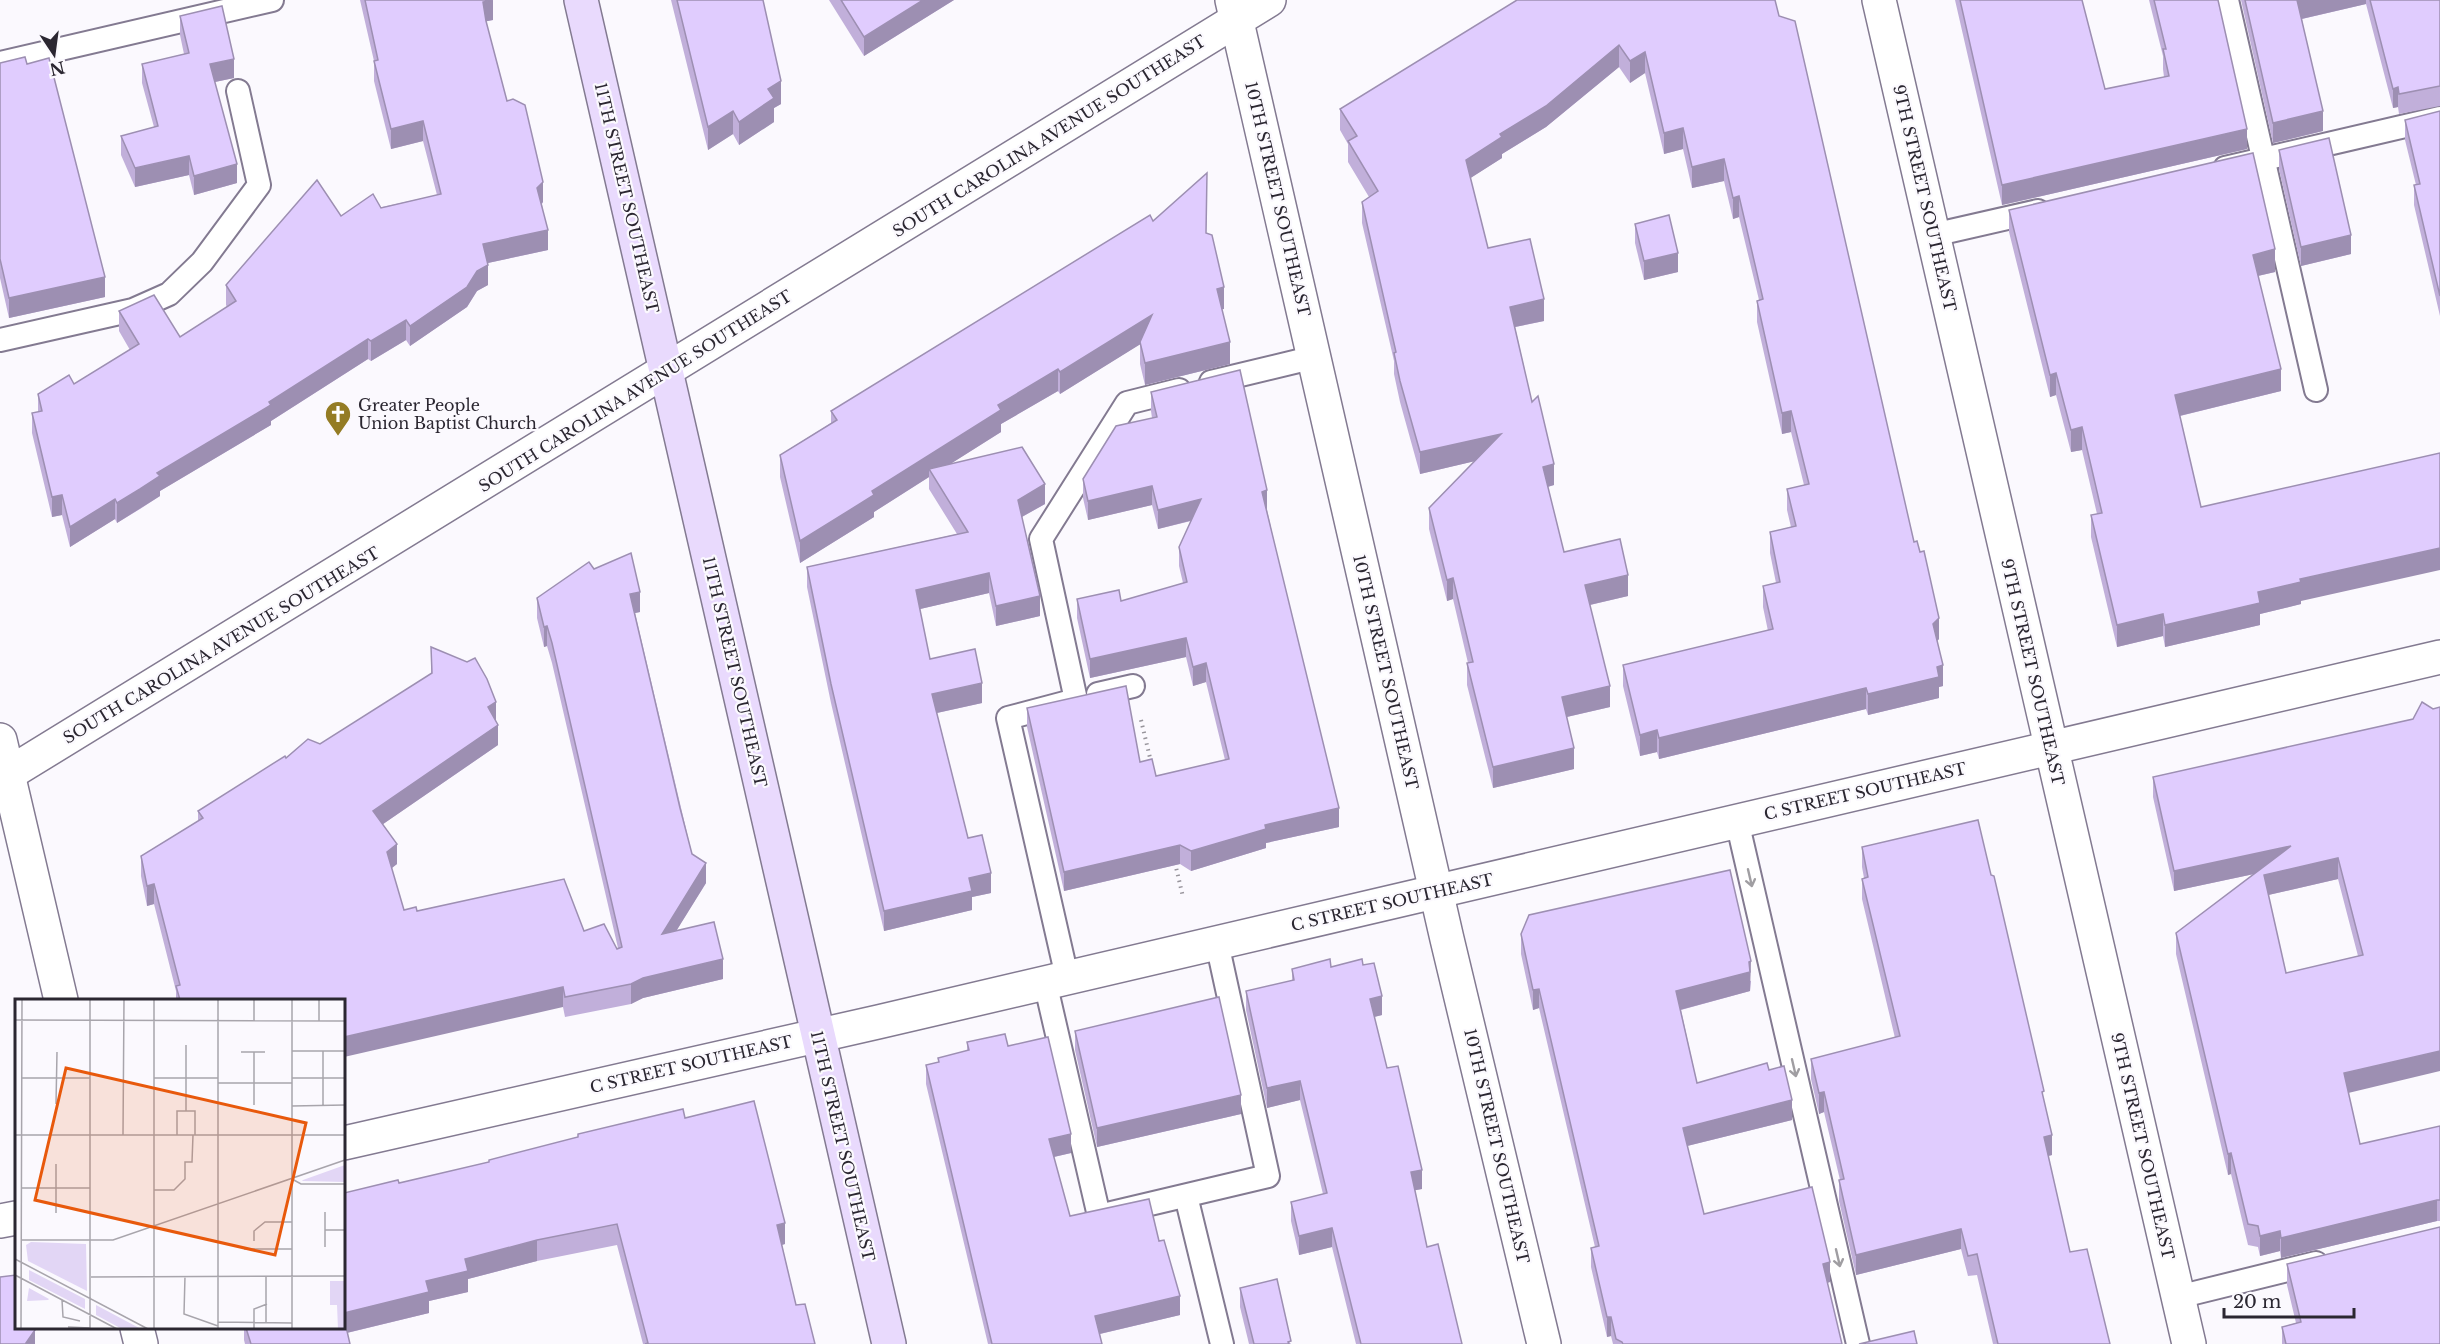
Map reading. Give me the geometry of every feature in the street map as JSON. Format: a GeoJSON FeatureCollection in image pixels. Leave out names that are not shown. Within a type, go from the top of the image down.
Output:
{"type":"FeatureCollection","features":[{"type":"Feature","properties":{"kind":"main road","name":"11TH STREET SOUTHEAST"},"geometry":{"type":"LineString","coordinates":[[581,0],[889,1344]]}},
{"type":"Feature","properties":{"kind":"street","name":"SOUTH CAROLINA AVENUE SOUTHEAST"},"geometry":{"type":"LineString","coordinates":[[3,775],[666,371],[1234,10],[1269,0]]}},
{"type":"Feature","properties":{"kind":"street","name":"9TH STREET SOUTHEAST"},"geometry":{"type":"LineString","coordinates":[[1879,0],[2189,1344]]}},
{"type":"Feature","properties":{"kind":"street","name":"10TH STREET SOUTHEAST"},"geometry":{"type":"LineString","coordinates":[[1234,10],[1437,892],[1544,1344]]}},
{"type":"Feature","properties":{"kind":"street","name":"C STREET SOUTHEAST"},"geometry":{"type":"LineString","coordinates":[[345,1143],[1437,892],[2440,657]]}},
{"type":"Feature","properties":{"kind":"street"},"geometry":{"type":"LineString","coordinates":[[0,740],[3,775],[61,999]]}},
{"type":"Feature","properties":{"kind":"street"},"geometry":{"type":"LineString","coordinates":[[0,1221],[15,1218]]}},
{"type":"Feature","properties":{"kind":"street"},"geometry":{"type":"LineString","coordinates":[[137,1329],[141,1344]]}},
{"type":"Feature","properties":{"kind":"lane"},"geometry":{"type":"LineString","coordinates":[[0,63],[272,0]]}},
{"type":"Feature","properties":{"kind":"lane"},"geometry":{"type":"LineString","coordinates":[[2227,0],[2316,390]]}},
{"type":"Feature","properties":{"kind":"lane"},"geometry":{"type":"LineString","coordinates":[[0,340],[151,304],[185,281],[259,185],[238,91]]}},
{"type":"Feature","properties":{"kind":"lane"},"geometry":{"type":"LineString","coordinates":[[2205,172],[2440,118]]}},
{"type":"Feature","properties":{"kind":"lane"},"geometry":{"type":"LineString","coordinates":[[1933,235],[2055,207]]}},
{"type":"Feature","properties":{"kind":"lane"},"geometry":{"type":"LineString","coordinates":[[1076,700],[1041,539],[1127,403],[1315,357]]}},
{"type":"Feature","properties":{"kind":"lane"},"geometry":{"type":"LineString","coordinates":[[1133,686],[1008,718],[1099,1216],[1268,1176],[1217,943]]}},
{"type":"Feature","properties":{"kind":"lane"},"geometry":{"type":"LineString","coordinates":[[1737,821],[1858,1344]]}},
{"type":"Feature","properties":{"kind":"lane"},"geometry":{"type":"LineString","coordinates":[[1186,1196],[1222,1344]]}},
{"type":"Feature","properties":{"kind":"lane"},"geometry":{"type":"LineString","coordinates":[[2178,1297],[2334,1259]]}},
{"type":"Feature","properties":{"kind":"path"},"geometry":{"type":"LineString","coordinates":[[1133,686],[1151,764]]}},
{"type":"Feature","properties":{"kind":"path"},"geometry":{"type":"LineString","coordinates":[[1173,852],[1183,897]]}},
{"type":"Feature","properties":{"kind":"building"},"geometry":{"type":"Polygon","coordinates":[[[365,0],[492,0],[483,2],[486,21],[507,101],[513,99],[525,105],[543,182],[537,188],[548,230],[483,244],[488,265],[477,271],[467,287],[410,326],[406,320],[371,341],[368,339],[269,402],[271,405],[157,473],[160,476],[140,489],[117,503],[115,499],[70,527],[62,495],[52,497],[32,413],[42,411],[38,394],[69,375],[74,384],[139,344],[119,311],[154,295],[180,337],[236,301],[226,285],[317,180],[341,216],[373,194],[381,208],[441,194],[423,121],[391,129],[374,61],[378,60],[365,0]]]}},
{"type":"Feature","properties":{"kind":"building"},"geometry":{"type":"Polygon","coordinates":[[[677,0],[763,0],[781,81],[768,89],[774,98],[739,122],[733,111],[708,127],[677,0]]]}},
{"type":"Feature","properties":{"kind":"building"},"geometry":{"type":"Polygon","coordinates":[[[841,0],[923,0],[864,37],[841,0]]]}},
{"type":"Feature","properties":{"kind":"building"},"geometry":{"type":"Polygon","coordinates":[[[1517,0],[1775,0],[1779,16],[1795,21],[1914,542],[1917,541],[1920,552],[1924,551],[1939,618],[1933,624],[1943,665],[1937,667],[1939,677],[1868,694],[1866,688],[1659,738],[1657,730],[1640,735],[1623,665],[1773,629],[1763,586],[1780,582],[1770,532],[1796,526],[1787,489],[1809,484],[1791,411],[1782,413],[1757,301],[1763,299],[1739,196],[1733,198],[1724,159],[1692,167],[1683,128],[1664,133],[1645,52],[1630,61],[1619,45],[1546,106],[1500,134],[1502,137],[1466,160],[1488,248],[1530,239],[1544,299],[1510,307],[1532,402],[1538,396],[1554,464],[1543,467],[1564,552],[1620,539],[1628,575],[1585,585],[1610,686],[1562,697],[1574,748],[1493,767],[1467,663],[1473,662],[1453,578],[1447,580],[1429,508],[1501,434],[1420,452],[1400,381],[1394,353],[1396,352],[1362,202],[1378,191],[1348,141],[1357,136],[1340,109],[1517,0]]]}},
{"type":"Feature","properties":{"kind":"building"},"geometry":{"type":"Polygon","coordinates":[[[1960,0],[2082,0],[2105,89],[2169,76],[2163,49],[2166,49],[2154,0],[2218,0],[2247,129],[2002,185],[1960,0]]]}},
{"type":"Feature","properties":{"kind":"building"},"geometry":{"type":"Polygon","coordinates":[[[2245,0],[2297,0],[2323,111],[2273,123],[2245,0]]]}},
{"type":"Feature","properties":{"kind":"building"},"geometry":{"type":"Polygon","coordinates":[[[2370,0],[2440,0],[2440,86],[2399,94],[2398,87],[2393,89],[2370,0]]]}},
{"type":"Feature","properties":{"kind":"building"},"geometry":{"type":"Polygon","coordinates":[[[222,6],[234,59],[210,64],[237,164],[194,176],[189,156],[135,168],[121,136],[158,126],[142,64],[189,53],[180,16],[222,6]]]}},
{"type":"Feature","properties":{"kind":"building"},"geometry":{"type":"Polygon","coordinates":[[[25,57],[27,64],[49,58],[105,277],[9,298],[0,259],[0,63],[25,57]]]}},
{"type":"Feature","properties":{"kind":"building"},"geometry":{"type":"Polygon","coordinates":[[[2440,111],[2440,296],[2414,185],[2420,184],[2405,120],[2440,111]]]}},
{"type":"Feature","properties":{"kind":"building"},"geometry":{"type":"Polygon","coordinates":[[[2329,138],[2351,235],[2301,247],[2279,150],[2329,138]]]}},
{"type":"Feature","properties":{"kind":"building"},"geometry":{"type":"Polygon","coordinates":[[[2253,153],[2275,249],[2253,255],[2281,369],[2175,395],[2201,507],[2440,453],[2440,548],[2300,579],[2301,582],[2258,592],[2260,603],[2165,625],[2163,614],[2117,625],[2091,515],[2102,513],[2082,427],[2071,430],[2056,373],[2050,375],[2009,210],[2253,153]]]}},
{"type":"Feature","properties":{"kind":"building"},"geometry":{"type":"Polygon","coordinates":[[[1207,173],[1206,233],[1212,235],[1224,287],[1217,289],[1230,342],[1145,363],[1140,342],[1152,315],[1060,372],[1058,369],[998,405],[1001,410],[872,491],[874,495],[800,541],[780,455],[837,420],[831,411],[1150,215],[1153,221],[1207,173]]]}},
{"type":"Feature","properties":{"kind":"building"},"geometry":{"type":"Polygon","coordinates":[[[1669,215],[1678,253],[1644,261],[1635,224],[1669,215]]]}},
{"type":"Feature","properties":{"kind":"building"},"geometry":{"type":"Polygon","coordinates":[[[1240,370],[1267,490],[1262,492],[1339,808],[1265,825],[1266,829],[1191,851],[1180,845],[1064,872],[1027,708],[1126,686],[1140,762],[1152,759],[1156,776],[1229,759],[1206,663],[1193,667],[1186,638],[1090,659],[1077,599],[1119,590],[1121,601],[1187,582],[1179,547],[1201,499],[1158,510],[1152,486],[1088,501],[1083,479],[1116,426],[1157,417],[1151,392],[1240,370]]]}},
{"type":"Feature","properties":{"kind":"building"},"geometry":{"type":"Polygon","coordinates":[[[1022,447],[1045,484],[1018,500],[1040,596],[996,606],[989,573],[916,590],[930,659],[975,649],[982,683],[932,694],[968,838],[982,835],[991,873],[969,878],[972,891],[884,911],[831,684],[807,567],[968,532],[929,469],[1022,447]]]}},
{"type":"Feature","properties":{"kind":"building"},"geometry":{"type":"Polygon","coordinates":[[[631,553],[640,592],[630,594],[680,808],[692,854],[706,863],[662,934],[714,922],[723,959],[643,978],[631,984],[565,997],[563,987],[345,1037],[345,999],[180,999],[176,986],[180,985],[154,884],[147,886],[141,856],[203,818],[198,811],[285,756],[286,758],[308,739],[320,744],[432,673],[431,647],[467,662],[475,658],[496,702],[488,707],[498,725],[373,811],[397,844],[387,852],[404,910],[416,907],[417,911],[564,879],[584,931],[604,924],[617,949],[622,947],[552,643],[547,626],[544,627],[537,598],[589,562],[594,569],[631,553]]]}},
{"type":"Feature","properties":{"kind":"building"},"geometry":{"type":"Polygon","coordinates":[[[2422,702],[2433,709],[2440,707],[2440,1051],[2344,1073],[2360,1144],[2440,1126],[2440,1200],[2281,1238],[2280,1231],[2260,1236],[2258,1226],[2248,1224],[2231,1153],[2228,1154],[2176,933],[2291,846],[2174,871],[2153,777],[2413,719],[2422,702]],[[2338,858],[2264,875],[2286,973],[2363,955],[2338,858]]]}},
{"type":"Feature","properties":{"kind":"building"},"geometry":{"type":"Polygon","coordinates":[[[1978,820],[1991,875],[1994,876],[2044,1091],[2042,1092],[2052,1135],[2044,1137],[2070,1252],[2087,1249],[2110,1344],[1998,1344],[1977,1254],[1968,1256],[1961,1229],[1856,1255],[1839,1180],[1844,1179],[1824,1092],[1819,1093],[1811,1059],[1900,1036],[1862,879],[1868,877],[1862,847],[1978,820]]]}},
{"type":"Feature","properties":{"kind":"building"},"geometry":{"type":"Polygon","coordinates":[[[1730,870],[1751,961],[1749,962],[1750,972],[1676,991],[1697,1083],[1767,1063],[1769,1070],[1784,1066],[1792,1100],[1683,1128],[1704,1214],[1812,1187],[1830,1262],[1823,1264],[1842,1344],[1623,1344],[1616,1339],[1611,1317],[1607,1317],[1591,1248],[1599,1246],[1539,989],[1533,990],[1521,934],[1529,915],[1730,870]]]}},
{"type":"Feature","properties":{"kind":"building"},"geometry":{"type":"Polygon","coordinates":[[[1330,959],[1331,967],[1362,959],[1363,965],[1374,963],[1382,996],[1370,999],[1387,1068],[1398,1066],[1422,1170],[1411,1172],[1427,1247],[1438,1244],[1462,1344],[1361,1344],[1332,1228],[1299,1236],[1291,1202],[1327,1193],[1300,1081],[1267,1088],[1246,991],[1294,980],[1292,969],[1330,959]]]}},
{"type":"Feature","properties":{"kind":"building"},"geometry":{"type":"Polygon","coordinates":[[[1219,997],[1241,1095],[1097,1128],[1075,1031],[1219,997]]]}},
{"type":"Feature","properties":{"kind":"building"},"geometry":{"type":"Polygon","coordinates":[[[1005,1034],[1008,1046],[1048,1037],[1071,1134],[1049,1139],[1070,1216],[1149,1199],[1159,1241],[1164,1240],[1180,1296],[1095,1316],[1102,1344],[992,1344],[926,1065],[939,1062],[938,1058],[969,1050],[967,1042],[1005,1034]]]}},
{"type":"Feature","properties":{"kind":"building"},"geometry":{"type":"Polygon","coordinates":[[[754,1101],[785,1223],[777,1225],[796,1305],[805,1304],[815,1344],[645,1344],[648,1343],[617,1224],[537,1240],[465,1259],[468,1271],[426,1281],[429,1292],[345,1313],[345,1193],[489,1162],[489,1160],[578,1137],[578,1134],[683,1109],[685,1118],[754,1101]]]}},
{"type":"Feature","properties":{"kind":"building"},"geometry":{"type":"Polygon","coordinates":[[[2440,1227],[2440,1344],[2286,1344],[2282,1327],[2301,1322],[2287,1264],[2440,1227]]]}},
{"type":"Feature","properties":{"kind":"building"},"geometry":{"type":"Polygon","coordinates":[[[15,1275],[15,1329],[35,1329],[27,1344],[0,1344],[0,1277],[15,1275]]]}},
{"type":"Feature","properties":{"kind":"building"},"geometry":{"type":"Polygon","coordinates":[[[1277,1279],[1291,1341],[1288,1342],[1289,1344],[1254,1344],[1240,1288],[1277,1279]]]}},
{"type":"Feature","properties":{"kind":"building"},"geometry":{"type":"Polygon","coordinates":[[[345,1322],[350,1344],[251,1344],[246,1329],[345,1329],[345,1322]]]}},
{"type":"Feature","properties":{"kind":"building"},"geometry":{"type":"Polygon","coordinates":[[[1914,1331],[1917,1344],[1859,1344],[1914,1331]]]}},
{"type":"Feature","properties":{"kind":"place","name":"Greater People Union Baptist Church"},"geometry":{"type":"Point","coordinates":[338,437]}}]}
